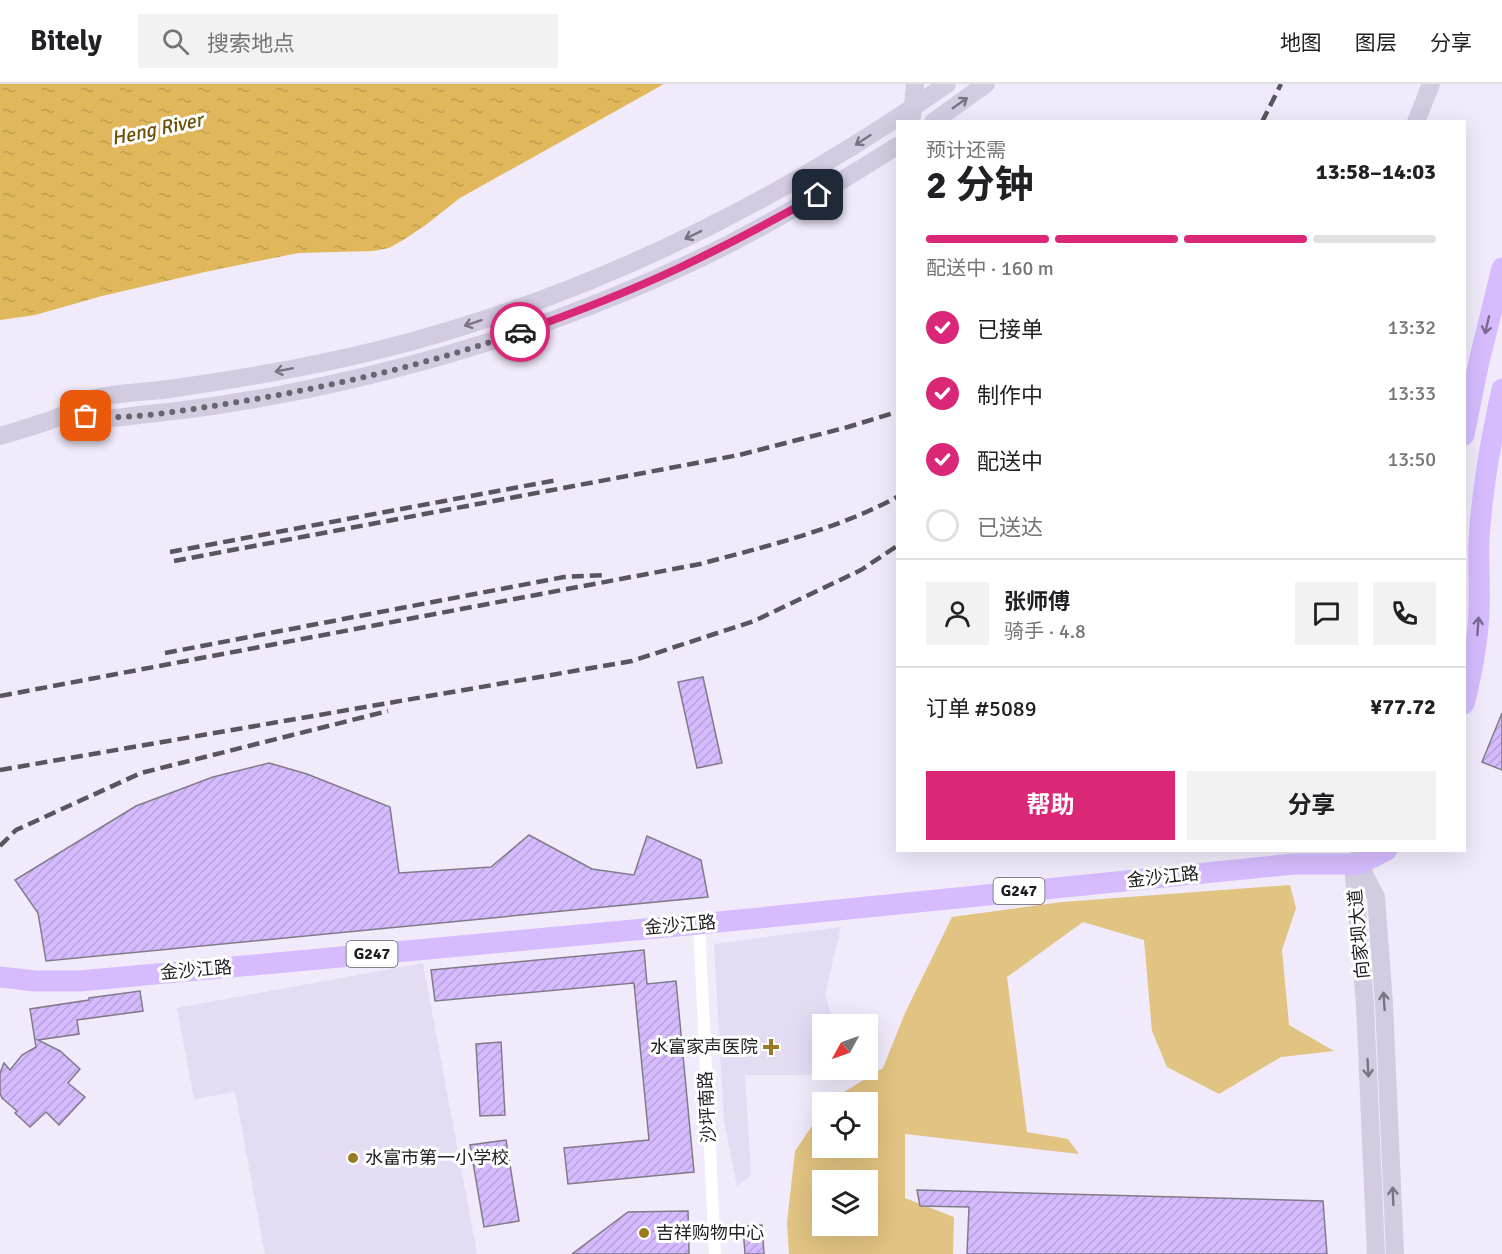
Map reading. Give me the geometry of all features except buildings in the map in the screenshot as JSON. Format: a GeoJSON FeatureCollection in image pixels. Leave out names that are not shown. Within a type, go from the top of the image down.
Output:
{"type":"FeatureCollection","features":[{"type":"Feature","properties":{"kind":"highway"},"geometry":{"type":"LineString","coordinates":[[1466,425],[1502,268]]}},
{"type":"Feature","properties":{"kind":"highway"},"geometry":{"type":"LineString","coordinates":[[1466,695],[1477,637],[1479,543],[1484,493],[1502,389]]}},
{"type":"Feature","properties":{"kind":"highway","name":"金沙江路"},"geometry":{"type":"LineString","coordinates":[[0,977],[36,981],[80,981],[699,924],[1294,864],[1362,855]]}},
{"type":"Feature","properties":{"kind":"main road"},"geometry":{"type":"LineString","coordinates":[[0,436],[67,414],[96,397],[173,388],[316,364],[446,332],[553,295],[668,248],[735,214],[826,163],[913,101],[946,84]]}},
{"type":"Feature","properties":{"kind":"main road"},"geometry":{"type":"LineString","coordinates":[[936,120],[986,84]]}},
{"type":"Feature","properties":{"kind":"main road"},"geometry":{"type":"LineString","coordinates":[[1417,120],[1431,84]]}},
{"type":"Feature","properties":{"kind":"main road"},"geometry":{"type":"LineString","coordinates":[[67,414],[105,418],[177,411],[250,400],[321,387],[388,371],[503,338],[626,292],[718,249],[818,195],[896,147]]}},
{"type":"Feature","properties":{"kind":"main road","name":"向家坝大道"},"geometry":{"type":"LineString","coordinates":[[1362,855],[1354,876],[1365,1005],[1376,1254]]}},
{"type":"Feature","properties":{"kind":"main road","name":"向家坝大道"},"geometry":{"type":"LineString","coordinates":[[1362,855],[1376,897],[1385,1027],[1395,1254]]}},
{"type":"Feature","properties":{"kind":"street","name":"沙坪南路"},"geometry":{"type":"LineString","coordinates":[[699,924],[714,1254]]}},
{"type":"Feature","properties":{"kind":"shaded area"},"geometry":{"type":"Polygon","coordinates":[[[1290,885],[1296,908],[1282,950],[1289,1025],[1334,1051],[1281,1057],[1219,1094],[1167,1067],[1152,1031],[1144,940],[1083,922],[1007,977],[1027,1132],[1068,1139],[1079,1154],[905,1134],[905,1198],[954,1217],[953,1254],[789,1254],[787,1223],[795,1151],[812,1126],[812,1158],[878,1158],[878,1092],[844,1092],[864,1080],[878,1080],[878,1071],[883,1068],[905,1013],[952,917],[1062,902],[1290,885]]]}},
{"type":"Feature","properties":{"kind":"shaded area","name":"水富家声医院"},"geometry":{"type":"Polygon","coordinates":[[[841,927],[825,995],[831,1014],[812,1014],[812,1075],[745,1075],[751,1175],[737,1186],[724,1122],[714,944],[841,927]]]}},
{"type":"Feature","properties":{"kind":"shaded area","name":"水富市第一小学校"},"geometry":{"type":"Polygon","coordinates":[[[423,963],[477,1254],[265,1254],[235,1092],[194,1099],[177,1008],[423,963]]]}},
{"type":"Feature","properties":{"kind":"water","name":"Heng River"},"geometry":{"type":"Polygon","coordinates":[[[0,84],[664,84],[460,198],[427,224],[389,248],[373,251],[298,253],[102,296],[35,315],[0,320],[0,84]]]}},
{"type":"Feature","properties":{"kind":"railway"},"geometry":{"type":"LineString","coordinates":[[1263,120],[1281,84]]}},
{"type":"Feature","properties":{"kind":"railway"},"geometry":{"type":"LineString","coordinates":[[174,561],[739,455],[896,412]]}},
{"type":"Feature","properties":{"kind":"railway"},"geometry":{"type":"LineString","coordinates":[[170,552],[557,480]]}},
{"type":"Feature","properties":{"kind":"railway"},"geometry":{"type":"LineString","coordinates":[[0,696],[700,564],[826,528],[896,498]]}},
{"type":"Feature","properties":{"kind":"railway"},"geometry":{"type":"LineString","coordinates":[[0,770],[632,661],[754,621],[861,570],[896,547]]}},
{"type":"Feature","properties":{"kind":"railway"},"geometry":{"type":"LineString","coordinates":[[165,653],[564,577],[605,575]]}},
{"type":"Feature","properties":{"kind":"railway"},"geometry":{"type":"LineString","coordinates":[[0,846],[16,830],[141,773],[388,711]]}},
{"type":"Feature","properties":{"kind":"way so far"},"geometry":{"type":"LineString","coordinates":[[86,416],[105,418],[177,411],[321,387],[452,354],[520,332]]}},
{"type":"Feature","properties":{"kind":"place","name":"水富家声医院"},"geometry":{"type":"Point","coordinates":[771,1047]}},
{"type":"Feature","properties":{"kind":"place","name":"水富市第一小学校"},"geometry":{"type":"Point","coordinates":[353,1158]}},
{"type":"Feature","properties":{"kind":"place","name":"吉祥购物中心"},"geometry":{"type":"Point","coordinates":[644,1233]}},
{"type":"Feature","properties":{"kind":"route"},"geometry":{"type":"LineString","coordinates":[[520,332],[626,292],[743,237],[818,195]]}}]}
